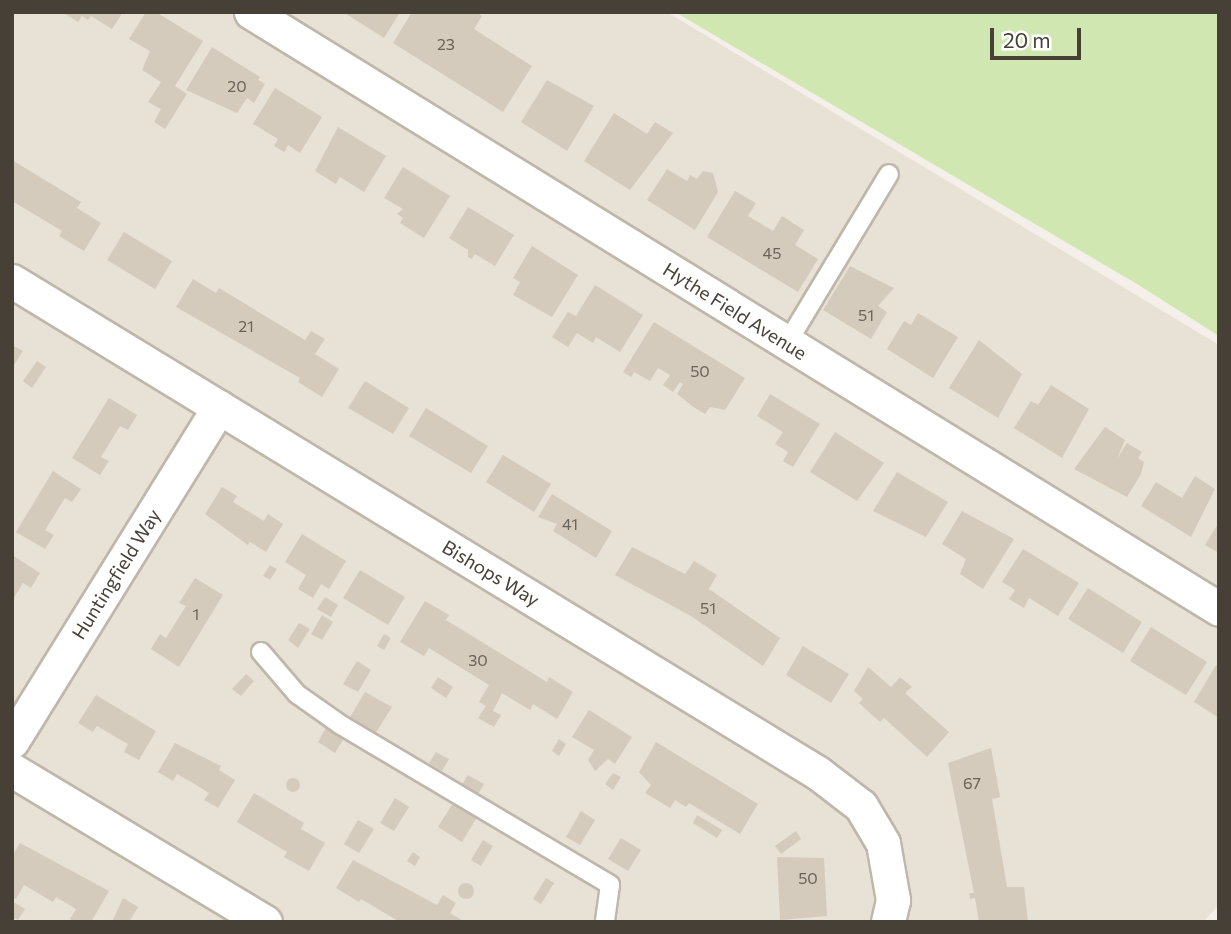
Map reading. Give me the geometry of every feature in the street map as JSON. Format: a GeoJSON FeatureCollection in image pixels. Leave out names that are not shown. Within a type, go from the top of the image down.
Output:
{"type":"FeatureCollection","features":[{"type":"Feature","properties":{"kind":"street","name":"Hythe Field Avenue"},"geometry":{"type":"LineString","coordinates":[[251,12],[1219,609]]}},
{"type":"Feature","properties":{"kind":"street","name":"Bishops Way"},"geometry":{"type":"LineString","coordinates":[[12,281],[818,773],[861,806],[883,843],[893,900],[888,922]]}},
{"type":"Feature","properties":{"kind":"street","name":"Huntingfield Way"},"geometry":{"type":"LineString","coordinates":[[12,741],[219,407]]}},
{"type":"Feature","properties":{"kind":"street"},"geometry":{"type":"LineString","coordinates":[[12,770],[259,920]]}},
{"type":"Feature","properties":{"kind":"lane"},"geometry":{"type":"LineString","coordinates":[[787,343],[889,174]]}},
{"type":"Feature","properties":{"kind":"lane"},"geometry":{"type":"LineString","coordinates":[[261,652],[297,694],[341,725],[610,885],[605,922]]}},
{"type":"Feature","properties":{"kind":"shaded area"},"geometry":{"type":"Polygon","coordinates":[[[12,12],[667,12],[1219,345],[1219,905],[1203,922],[12,922],[12,12]]]}},
{"type":"Feature","properties":{"kind":"green space"},"geometry":{"type":"Polygon","coordinates":[[[675,12],[1219,12],[1219,336],[1137,284],[675,12]]]}},
{"type":"Feature","properties":{"kind":"building"},"geometry":{"type":"Polygon","coordinates":[[[62,12],[123,12],[112,29],[91,16],[88,20],[82,16],[78,22],[62,12]]]}},
{"type":"Feature","properties":{"kind":"building"},"geometry":{"type":"Polygon","coordinates":[[[146,12],[156,12],[203,41],[175,86],[187,94],[165,129],[154,122],[161,109],[148,102],[161,82],[142,70],[150,51],[129,39],[146,12]]]}},
{"type":"Feature","properties":{"kind":"building"},"geometry":{"type":"Polygon","coordinates":[[[343,12],[400,12],[384,38],[343,12]]]}},
{"type":"Feature","properties":{"kind":"building"},"geometry":{"type":"Polygon","coordinates":[[[412,12],[476,12],[482,16],[474,29],[532,66],[503,112],[393,43],[412,12]]]}},
{"type":"Feature","properties":{"kind":"building"},"geometry":{"type":"Polygon","coordinates":[[[212,47],[260,77],[258,80],[265,84],[254,103],[247,98],[237,113],[186,90],[212,47]]]}},
{"type":"Feature","properties":{"kind":"building"},"geometry":{"type":"Polygon","coordinates":[[[547,80],[594,106],[567,151],[521,122],[547,80]]]}},
{"type":"Feature","properties":{"kind":"building"},"geometry":{"type":"Polygon","coordinates":[[[275,88],[322,117],[300,153],[288,145],[284,152],[274,146],[278,139],[253,124],[275,88]]]}},
{"type":"Feature","properties":{"kind":"building"},"geometry":{"type":"Polygon","coordinates":[[[614,113],[647,134],[655,122],[673,133],[630,190],[584,161],[614,113]]]}},
{"type":"Feature","properties":{"kind":"building"},"geometry":{"type":"Polygon","coordinates":[[[338,127],[386,156],[364,192],[340,177],[336,184],[315,171],[338,127]]]}},
{"type":"Feature","properties":{"kind":"building"},"geometry":{"type":"Polygon","coordinates":[[[12,160],[81,202],[77,208],[101,223],[84,251],[59,236],[62,231],[12,201],[12,160]]]}},
{"type":"Feature","properties":{"kind":"building"},"geometry":{"type":"Polygon","coordinates":[[[403,167],[450,196],[424,238],[400,223],[403,218],[397,214],[403,209],[384,198],[403,167]]]}},
{"type":"Feature","properties":{"kind":"building"},"geometry":{"type":"Polygon","coordinates":[[[667,169],[687,181],[690,175],[697,179],[703,171],[713,173],[718,192],[695,230],[647,200],[667,169]]]}},
{"type":"Feature","properties":{"kind":"building"},"geometry":{"type":"Polygon","coordinates":[[[735,191],[756,203],[748,216],[773,231],[782,216],[804,230],[795,245],[818,259],[798,292],[707,237],[735,191]]]}},
{"type":"Feature","properties":{"kind":"building"},"geometry":{"type":"Polygon","coordinates":[[[468,207],[514,235],[495,266],[475,254],[472,259],[468,257],[468,250],[449,238],[468,207]]]}},
{"type":"Feature","properties":{"kind":"building"},"geometry":{"type":"Polygon","coordinates":[[[124,232],[172,261],[155,289],[107,260],[124,232]]]}},
{"type":"Feature","properties":{"kind":"building"},"geometry":{"type":"Polygon","coordinates":[[[532,246],[578,275],[552,317],[513,295],[520,282],[513,278],[532,246]]]}},
{"type":"Feature","properties":{"kind":"building"},"geometry":{"type":"Polygon","coordinates":[[[850,266],[894,288],[878,306],[887,312],[871,339],[823,310],[850,266]]]}},
{"type":"Feature","properties":{"kind":"building"},"geometry":{"type":"Polygon","coordinates":[[[193,279],[216,293],[219,288],[305,340],[311,331],[325,339],[315,354],[339,369],[322,397],[298,382],[300,378],[176,307],[193,279]]]}},
{"type":"Feature","properties":{"kind":"building"},"geometry":{"type":"Polygon","coordinates":[[[595,285],[643,315],[620,352],[596,337],[593,343],[577,333],[568,347],[552,337],[568,312],[576,316],[595,285]]]}},
{"type":"Feature","properties":{"kind":"building"},"geometry":{"type":"Polygon","coordinates":[[[918,313],[958,337],[933,378],[887,349],[904,321],[911,325],[918,313]]]}},
{"type":"Feature","properties":{"kind":"building"},"geometry":{"type":"Polygon","coordinates":[[[654,322],[745,378],[725,410],[710,407],[705,414],[695,408],[677,394],[683,384],[680,382],[673,392],[663,385],[670,375],[658,368],[650,381],[634,372],[631,377],[623,372],[654,322]]]}},
{"type":"Feature","properties":{"kind":"building"},"geometry":{"type":"Polygon","coordinates":[[[979,340],[1022,374],[998,418],[949,388],[979,340]]]}},
{"type":"Feature","properties":{"kind":"building"},"geometry":{"type":"Polygon","coordinates":[[[12,345],[23,351],[12,368],[12,345]]]}},
{"type":"Feature","properties":{"kind":"building"},"geometry":{"type":"Polygon","coordinates":[[[37,361],[46,367],[32,388],[23,381],[37,361]]]}},
{"type":"Feature","properties":{"kind":"building"},"geometry":{"type":"Polygon","coordinates":[[[365,381],[409,408],[393,434],[348,408],[365,381]]]}},
{"type":"Feature","properties":{"kind":"building"},"geometry":{"type":"Polygon","coordinates":[[[1051,385],[1089,409],[1062,458],[1014,428],[1031,401],[1038,405],[1051,385]]]}},
{"type":"Feature","properties":{"kind":"building"},"geometry":{"type":"Polygon","coordinates":[[[770,394],[820,424],[793,467],[783,461],[788,452],[775,444],[783,432],[757,416],[770,394]]]}},
{"type":"Feature","properties":{"kind":"building"},"geometry":{"type":"Polygon","coordinates":[[[109,398],[137,415],[128,430],[120,426],[101,457],[109,461],[100,475],[72,458],[109,398]]]}},
{"type":"Feature","properties":{"kind":"building"},"geometry":{"type":"Polygon","coordinates":[[[426,408],[488,446],[471,473],[409,436],[426,408]]]}},
{"type":"Feature","properties":{"kind":"building"},"geometry":{"type":"Polygon","coordinates":[[[1105,427],[1125,440],[1117,459],[1127,443],[1142,452],[1138,458],[1144,462],[1141,474],[1127,497],[1074,469],[1105,427]]]}},
{"type":"Feature","properties":{"kind":"building"},"geometry":{"type":"Polygon","coordinates":[[[835,432],[884,463],[857,501],[810,472],[835,432]]]}},
{"type":"Feature","properties":{"kind":"building"},"geometry":{"type":"Polygon","coordinates":[[[503,455],[551,484],[534,512],[486,482],[503,455]]]}},
{"type":"Feature","properties":{"kind":"building"},"geometry":{"type":"Polygon","coordinates":[[[53,471],[81,489],[72,502],[65,498],[45,530],[54,535],[45,549],[16,532],[53,471]]]}},
{"type":"Feature","properties":{"kind":"building"},"geometry":{"type":"Polygon","coordinates":[[[897,472],[948,502],[926,537],[873,511],[897,472]]]}},
{"type":"Feature","properties":{"kind":"building"},"geometry":{"type":"Polygon","coordinates":[[[1195,476],[1215,489],[1191,537],[1141,506],[1156,482],[1182,498],[1195,476]]]}},
{"type":"Feature","properties":{"kind":"building"},"geometry":{"type":"Polygon","coordinates":[[[222,487],[237,496],[233,502],[264,521],[268,514],[283,524],[266,552],[250,542],[248,545],[205,514],[222,487]]]}},
{"type":"Feature","properties":{"kind":"building"},"geometry":{"type":"Polygon","coordinates":[[[552,494],[612,531],[596,558],[553,531],[557,524],[538,517],[552,494]]]}},
{"type":"Feature","properties":{"kind":"building"},"geometry":{"type":"Polygon","coordinates":[[[962,511],[1014,539],[983,589],[960,574],[966,559],[942,544],[962,511]]]}},
{"type":"Feature","properties":{"kind":"building"},"geometry":{"type":"Polygon","coordinates":[[[1219,522],[1219,553],[1205,545],[1219,522]]]}},
{"type":"Feature","properties":{"kind":"building"},"geometry":{"type":"Polygon","coordinates":[[[302,534],[346,561],[329,589],[321,584],[313,598],[298,589],[306,575],[285,562],[302,534]]]}},
{"type":"Feature","properties":{"kind":"building"},"geometry":{"type":"Polygon","coordinates":[[[632,547],[685,574],[694,561],[717,575],[709,589],[780,638],[763,666],[691,616],[615,575],[632,547]]]}},
{"type":"Feature","properties":{"kind":"building"},"geometry":{"type":"Polygon","coordinates":[[[1023,549],[1079,583],[1058,616],[1029,598],[1024,608],[1009,599],[1015,590],[1002,582],[1023,549]]]}},
{"type":"Feature","properties":{"kind":"building"},"geometry":{"type":"Polygon","coordinates":[[[12,555],[40,573],[31,588],[23,583],[12,601],[12,555]]]}},
{"type":"Feature","properties":{"kind":"building"},"geometry":{"type":"Polygon","coordinates":[[[270,565],[277,569],[270,580],[263,576],[270,565]]]}},
{"type":"Feature","properties":{"kind":"building"},"geometry":{"type":"Polygon","coordinates":[[[360,570],[405,597],[388,625],[343,598],[360,570]]]}},
{"type":"Feature","properties":{"kind":"building"},"geometry":{"type":"Polygon","coordinates":[[[195,578],[223,595],[179,667],[151,649],[160,634],[166,638],[186,606],[179,603],[195,578]]]}},
{"type":"Feature","properties":{"kind":"building"},"geometry":{"type":"Polygon","coordinates":[[[1088,588],[1142,622],[1123,653],[1068,619],[1088,588]]]}},
{"type":"Feature","properties":{"kind":"building"},"geometry":{"type":"Polygon","coordinates":[[[325,597],[338,605],[331,617],[317,609],[325,597]]]}},
{"type":"Feature","properties":{"kind":"building"},"geometry":{"type":"Polygon","coordinates":[[[425,601],[449,615],[446,620],[547,682],[549,677],[573,692],[557,719],[533,704],[530,710],[502,693],[493,711],[501,715],[494,727],[478,718],[486,706],[479,702],[489,685],[429,648],[424,656],[400,642],[425,601]]]}},
{"type":"Feature","properties":{"kind":"building"},"geometry":{"type":"Polygon","coordinates":[[[322,615],[333,622],[322,640],[311,634],[322,615]]]}},
{"type":"Feature","properties":{"kind":"building"},"geometry":{"type":"Polygon","coordinates":[[[299,623],[310,629],[298,648],[288,640],[299,623]]]}},
{"type":"Feature","properties":{"kind":"building"},"geometry":{"type":"Polygon","coordinates":[[[1151,627],[1207,662],[1186,695],[1130,661],[1151,627]]]}},
{"type":"Feature","properties":{"kind":"building"},"geometry":{"type":"Polygon","coordinates":[[[384,634],[391,638],[384,650],[377,646],[384,634]]]}},
{"type":"Feature","properties":{"kind":"building"},"geometry":{"type":"Polygon","coordinates":[[[803,646],[849,674],[831,703],[786,675],[803,646]]]}},
{"type":"Feature","properties":{"kind":"building"},"geometry":{"type":"Polygon","coordinates":[[[357,661],[371,670],[358,692],[343,684],[357,661]]]}},
{"type":"Feature","properties":{"kind":"building"},"geometry":{"type":"Polygon","coordinates":[[[1216,665],[1219,667],[1219,718],[1194,702],[1216,665]]]}},
{"type":"Feature","properties":{"kind":"building"},"geometry":{"type":"Polygon","coordinates":[[[868,667],[891,687],[900,677],[912,687],[905,693],[949,732],[927,757],[884,718],[880,722],[859,703],[863,699],[854,691],[868,667]]]}},
{"type":"Feature","properties":{"kind":"building"},"geometry":{"type":"Polygon","coordinates":[[[246,674],[254,681],[241,696],[232,689],[246,674]]]}},
{"type":"Feature","properties":{"kind":"building"},"geometry":{"type":"Polygon","coordinates":[[[438,677],[453,687],[446,698],[431,688],[438,677]]]}},
{"type":"Feature","properties":{"kind":"building"},"geometry":{"type":"Polygon","coordinates":[[[365,692],[392,707],[375,734],[349,719],[365,692]]]}},
{"type":"Feature","properties":{"kind":"building"},"geometry":{"type":"Polygon","coordinates":[[[96,695],[156,731],[139,760],[124,752],[128,744],[97,726],[93,732],[78,723],[96,695]]]}},
{"type":"Feature","properties":{"kind":"building"},"geometry":{"type":"Polygon","coordinates":[[[589,710],[632,737],[615,764],[608,759],[595,771],[588,760],[594,750],[572,737],[589,710]]]}},
{"type":"Feature","properties":{"kind":"building"},"geometry":{"type":"Polygon","coordinates":[[[328,724],[346,735],[335,753],[318,742],[328,724]]]}},
{"type":"Feature","properties":{"kind":"building"},"geometry":{"type":"Polygon","coordinates":[[[559,739],[566,744],[559,756],[552,751],[559,739]]]}},
{"type":"Feature","properties":{"kind":"building"},"geometry":{"type":"Polygon","coordinates":[[[656,742],[758,804],[740,834],[689,803],[686,807],[675,800],[670,808],[645,793],[651,785],[639,772],[656,742]]]}},
{"type":"Feature","properties":{"kind":"building"},"geometry":{"type":"Polygon","coordinates":[[[175,743],[221,766],[219,770],[235,780],[218,808],[204,800],[209,793],[193,783],[177,774],[173,781],[158,772],[175,743]]]}},
{"type":"Feature","properties":{"kind":"building"},"geometry":{"type":"Polygon","coordinates":[[[991,748],[1000,797],[992,799],[1007,887],[1024,887],[1028,922],[979,922],[975,898],[970,899],[969,893],[974,893],[948,763],[991,748]]]}},
{"type":"Feature","properties":{"kind":"building"},"geometry":{"type":"Polygon","coordinates":[[[436,752],[449,759],[442,771],[429,763],[436,752]]]}},
{"type":"Feature","properties":{"kind":"building"},"geometry":{"type":"Polygon","coordinates":[[[613,773],[621,777],[613,790],[605,784],[613,773]]]}},
{"type":"Feature","properties":{"kind":"building"},"geometry":{"type":"Polygon","coordinates":[[[468,775],[484,784],[476,798],[460,788],[468,775]]]}},
{"type":"Feature","properties":{"kind":"building"},"geometry":{"type":"Polygon","coordinates":[[[290,778],[296,778],[300,785],[296,792],[290,792],[286,788],[286,782],[290,778]]]}},
{"type":"Feature","properties":{"kind":"building"},"geometry":{"type":"Polygon","coordinates":[[[254,793],[304,823],[301,829],[325,843],[309,871],[284,857],[287,852],[237,822],[254,793]]]}},
{"type":"Feature","properties":{"kind":"building"},"geometry":{"type":"Polygon","coordinates":[[[395,798],[409,807],[394,831],[380,823],[395,798]]]}},
{"type":"Feature","properties":{"kind":"building"},"geometry":{"type":"Polygon","coordinates":[[[455,800],[479,814],[462,842],[438,827],[455,800]]]}},
{"type":"Feature","properties":{"kind":"building"},"geometry":{"type":"Polygon","coordinates":[[[581,811],[595,820],[580,845],[566,837],[581,811]]]}},
{"type":"Feature","properties":{"kind":"building"},"geometry":{"type":"Polygon","coordinates":[[[697,815],[722,830],[717,838],[693,823],[697,815]]]}},
{"type":"Feature","properties":{"kind":"building"},"geometry":{"type":"Polygon","coordinates":[[[358,820],[374,829],[359,853],[344,844],[358,820]]]}},
{"type":"Feature","properties":{"kind":"building"},"geometry":{"type":"Polygon","coordinates":[[[796,831],[801,839],[781,854],[775,846],[796,831]]]}},
{"type":"Feature","properties":{"kind":"building"},"geometry":{"type":"Polygon","coordinates":[[[621,838],[641,850],[628,871],[608,859],[621,838]]]}},
{"type":"Feature","properties":{"kind":"building"},"geometry":{"type":"Polygon","coordinates":[[[483,840],[493,846],[481,866],[471,860],[483,840]]]}},
{"type":"Feature","properties":{"kind":"building"},"geometry":{"type":"Polygon","coordinates":[[[20,843],[109,891],[91,922],[75,922],[70,919],[76,909],[56,897],[53,902],[24,885],[16,899],[12,897],[12,856],[20,843]]]}},
{"type":"Feature","properties":{"kind":"building"},"geometry":{"type":"Polygon","coordinates":[[[413,852],[420,857],[415,866],[407,861],[413,852]]]}},
{"type":"Feature","properties":{"kind":"building"},"geometry":{"type":"Polygon","coordinates":[[[777,857],[824,858],[827,916],[780,920],[777,857]]]}},
{"type":"Feature","properties":{"kind":"building"},"geometry":{"type":"Polygon","coordinates":[[[353,860],[437,905],[443,895],[456,903],[450,913],[465,922],[400,922],[361,899],[359,902],[336,888],[353,860]]]}},
{"type":"Feature","properties":{"kind":"building"},"geometry":{"type":"Polygon","coordinates":[[[546,878],[554,883],[541,904],[533,899],[546,878]]]}},
{"type":"Feature","properties":{"kind":"building"},"geometry":{"type":"Polygon","coordinates":[[[466,883],[474,891],[466,899],[458,891],[466,883]]]}},
{"type":"Feature","properties":{"kind":"building"},"geometry":{"type":"Polygon","coordinates":[[[123,898],[138,907],[129,922],[112,922],[123,898]]]}},
{"type":"Feature","properties":{"kind":"building"},"geometry":{"type":"Polygon","coordinates":[[[12,901],[25,909],[18,920],[12,917],[12,901]]]}}]}
